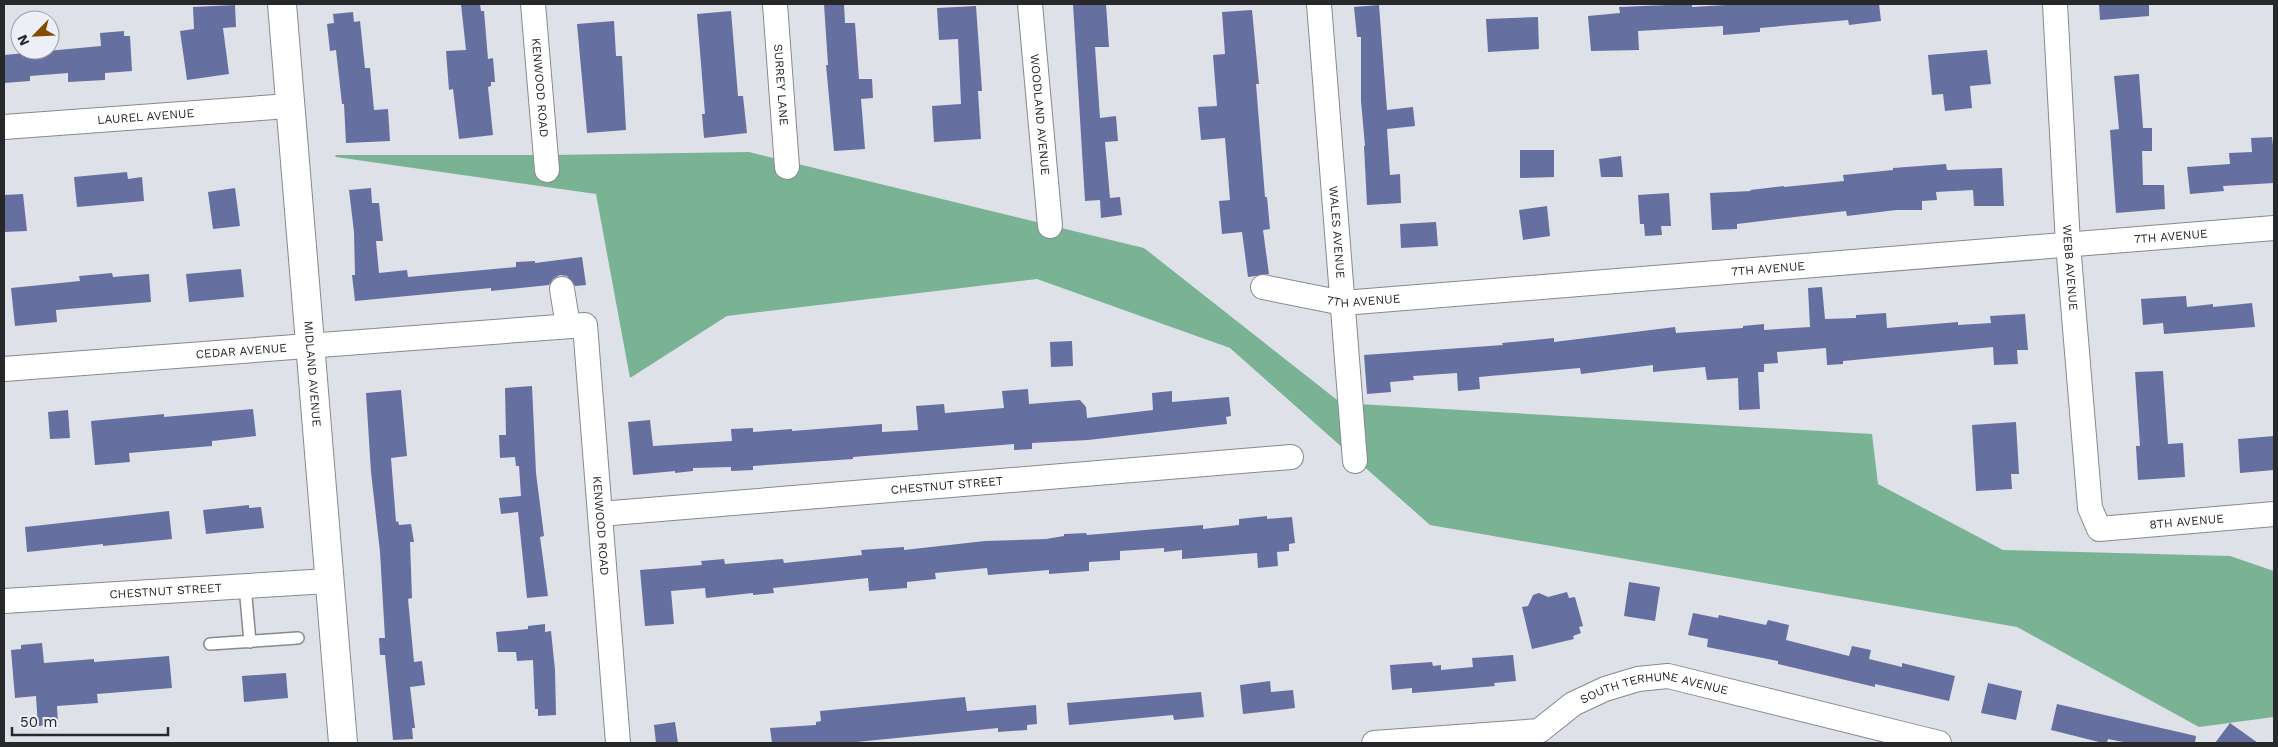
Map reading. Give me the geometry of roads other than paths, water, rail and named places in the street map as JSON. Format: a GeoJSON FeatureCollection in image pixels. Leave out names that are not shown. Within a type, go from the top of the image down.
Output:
{"type":"FeatureCollection","features":[{"type":"Feature","properties":{"kind":"street","name":"MIDLAND AVENUE"},"geometry":{"type":"LineString","coordinates":[[282,4],[328,581],[343,743]]}},
{"type":"Feature","properties":{"kind":"street","name":"KENWOOD ROAD"},"geometry":{"type":"LineString","coordinates":[[533,4],[547,170]]}},
{"type":"Feature","properties":{"kind":"street","name":"SURREY LANE"},"geometry":{"type":"LineString","coordinates":[[775,4],[787,168]]}},
{"type":"Feature","properties":{"kind":"street","name":"WOODLAND AVENUE"},"geometry":{"type":"LineString","coordinates":[[1030,4],[1050,226]]}},
{"type":"Feature","properties":{"kind":"street","name":"WALES AVENUE"},"geometry":{"type":"LineString","coordinates":[[1319,4],[1355,461]]}},
{"type":"Feature","properties":{"kind":"street","name":"WEBB AVENUE"},"geometry":{"type":"LineString","coordinates":[[2055,4],[2068,244],[2090,508],[2099,529]]}},
{"type":"Feature","properties":{"kind":"street","name":"LAUREL AVENUE"},"geometry":{"type":"LineString","coordinates":[[4,127],[289,106]]}},
{"type":"Feature","properties":{"kind":"street","name":"7TH AVENUE"},"geometry":{"type":"LineString","coordinates":[[1263,286],[1343,303],[2274,228]]}},
{"type":"Feature","properties":{"kind":"street"},"geometry":{"type":"LineString","coordinates":[[562,289],[568,326]]}},
{"type":"Feature","properties":{"kind":"street","name":"KENWOOD ROAD"},"geometry":{"type":"LineString","coordinates":[[568,326],[585,325],[618,743]]}},
{"type":"Feature","properties":{"kind":"street","name":"CEDAR AVENUE"},"geometry":{"type":"LineString","coordinates":[[4,369],[568,326]]}},
{"type":"Feature","properties":{"kind":"street","name":"CHESTNUT STREET"},"geometry":{"type":"LineString","coordinates":[[600,514],[1291,458]]}},
{"type":"Feature","properties":{"kind":"street","name":"8TH AVENUE"},"geometry":{"type":"LineString","coordinates":[[2099,529],[2274,514]]}},
{"type":"Feature","properties":{"kind":"street","name":"CHESTNUT STREET"},"geometry":{"type":"LineString","coordinates":[[4,601],[328,581]]}},
{"type":"Feature","properties":{"kind":"street","name":"SOUTH TERHUNE AVENUE"},"geometry":{"type":"LineString","coordinates":[[1374,743],[1539,737],[1574,704],[1604,689],[1638,679],[1668,676],[1938,743]]}},
{"type":"Feature","properties":{"kind":"lane"},"geometry":{"type":"LineString","coordinates":[[245,586],[250,642]]}},
{"type":"Feature","properties":{"kind":"lane"},"geometry":{"type":"LineString","coordinates":[[210,644],[298,638]]}}]}
